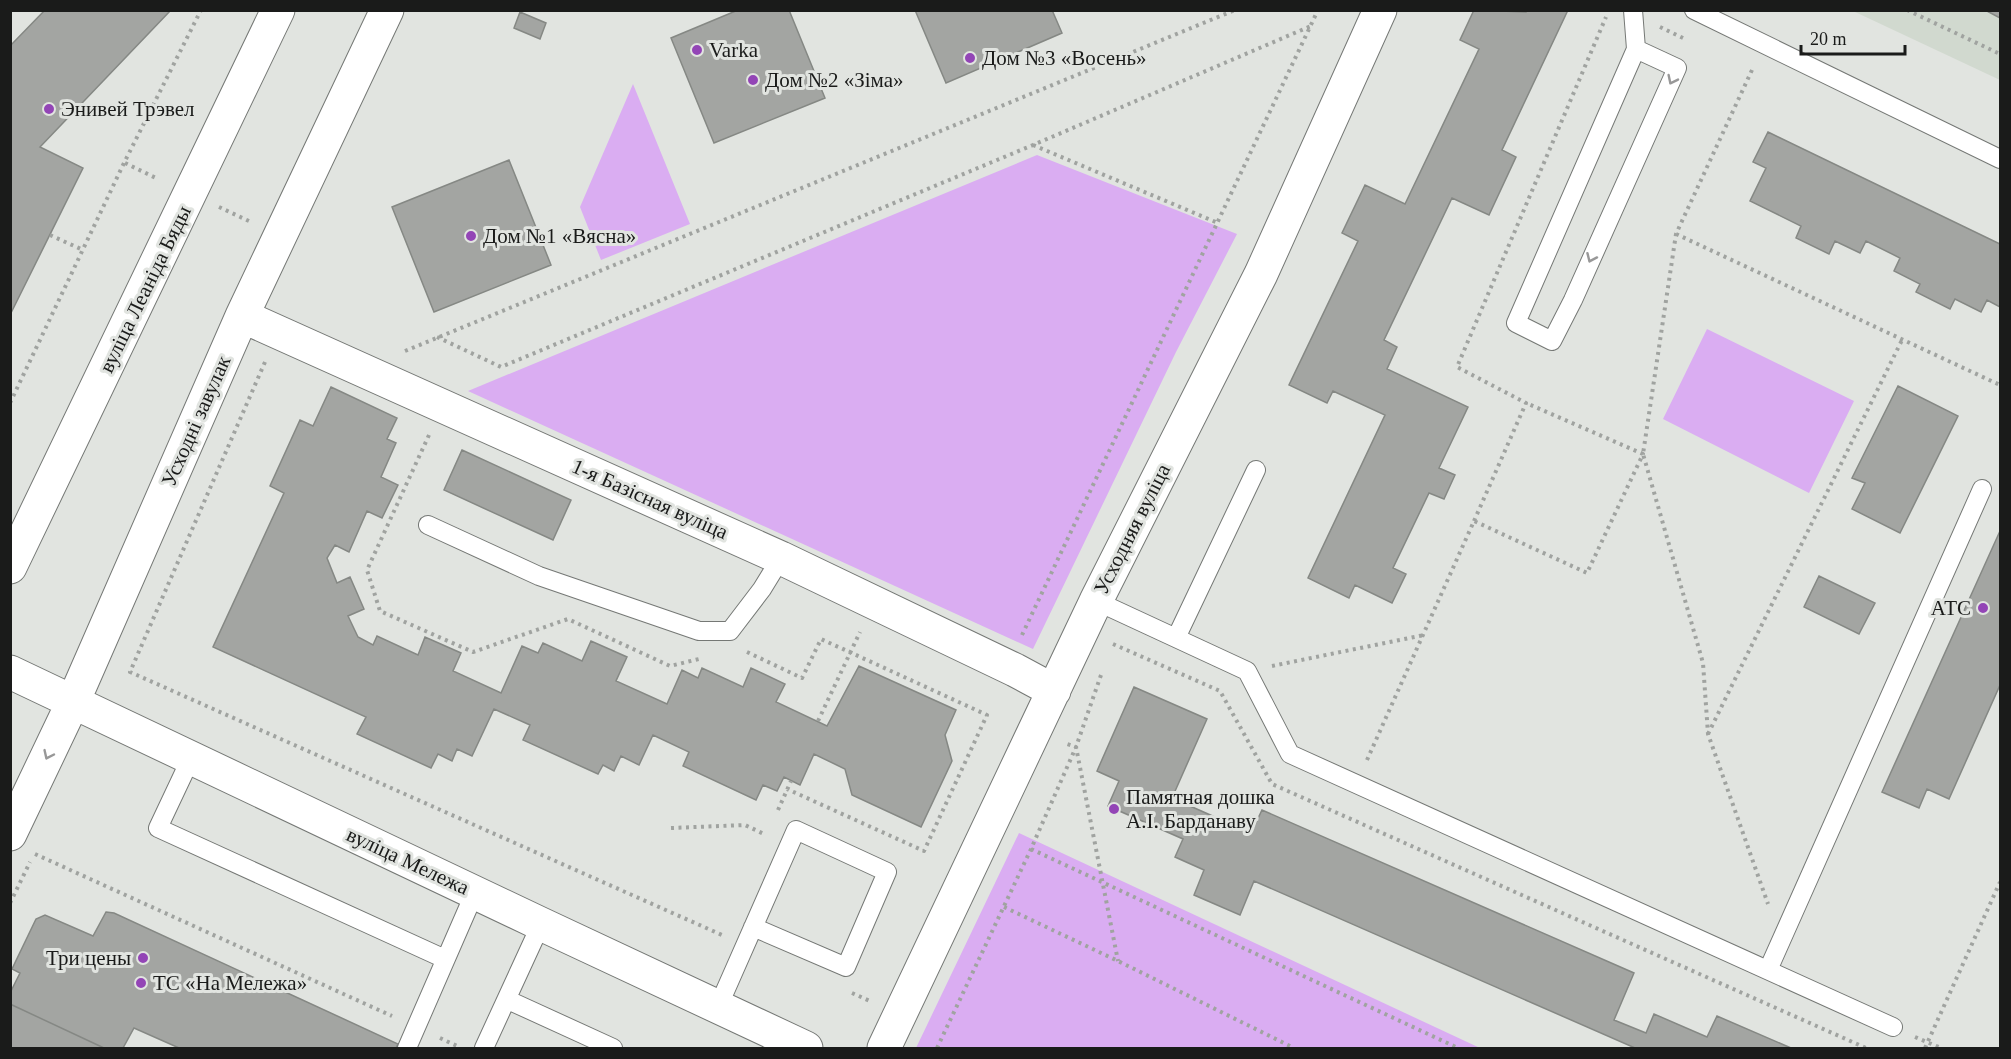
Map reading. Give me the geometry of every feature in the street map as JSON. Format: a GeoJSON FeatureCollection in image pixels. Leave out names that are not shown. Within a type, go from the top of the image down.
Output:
{"type":"FeatureCollection","features":[{"type":"Feature","properties":{"kind":"street","name":"вуліца Леаніда Бяды"},"geometry":{"type":"LineString","coordinates":[[10,567],[278,10]]}},
{"type":"Feature","properties":{"kind":"street","name":"Усходні завулак"},"geometry":{"type":"LineString","coordinates":[[10,834],[73,702],[242,316],[387,10]]}},
{"type":"Feature","properties":{"kind":"street","name":"Усходняя вуліца"},"geometry":{"type":"LineString","coordinates":[[884,1048],[1096,601],[1261,274],[1380,10]]}},
{"type":"Feature","properties":{"kind":"street","name":"1-я Базісная вуліца"},"geometry":{"type":"LineString","coordinates":[[242,316],[781,558],[1054,691]]}},
{"type":"Feature","properties":{"kind":"street","name":"вуліца Мележа"},"geometry":{"type":"LineString","coordinates":[[10,672],[806,1048]]}},
{"type":"Feature","properties":{"kind":"lane"},"geometry":{"type":"LineString","coordinates":[[1633,10],[1636,49],[1516,323],[1552,341],[1573,300],[1677,68],[1636,49]]}},
{"type":"Feature","properties":{"kind":"lane"},"geometry":{"type":"LineString","coordinates":[[1694,10],[2001,159]]}},
{"type":"Feature","properties":{"kind":"lane"},"geometry":{"type":"LineString","coordinates":[[1176,638],[1256,470]]}},
{"type":"Feature","properties":{"kind":"lane"},"geometry":{"type":"LineString","coordinates":[[1761,967],[1982,489]]}},
{"type":"Feature","properties":{"kind":"lane"},"geometry":{"type":"LineString","coordinates":[[428,525],[539,576],[699,631],[730,631],[762,589],[781,558]]}},
{"type":"Feature","properties":{"kind":"lane"},"geometry":{"type":"LineString","coordinates":[[1096,601],[1247,671],[1290,754],[1893,1027]]}},
{"type":"Feature","properties":{"kind":"lane"},"geometry":{"type":"LineString","coordinates":[[191,758],[158,828],[446,959]]}},
{"type":"Feature","properties":{"kind":"lane"},"geometry":{"type":"LineString","coordinates":[[718,1007],[753,927],[796,830],[887,872],[846,968],[753,927]]}},
{"type":"Feature","properties":{"kind":"lane"},"geometry":{"type":"LineString","coordinates":[[412,1041],[475,892]]}},
{"type":"Feature","properties":{"kind":"lane"},"geometry":{"type":"LineString","coordinates":[[484,1048],[541,924]]}},
{"type":"Feature","properties":{"kind":"lane"},"geometry":{"type":"LineString","coordinates":[[508,1000],[613,1048]]}},
{"type":"Feature","properties":{"kind":"path"},"geometry":{"type":"LineString","coordinates":[[10,403],[124,163],[201,10]]}},
{"type":"Feature","properties":{"kind":"path"},"geometry":{"type":"LineString","coordinates":[[404,351],[1235,10]]}},
{"type":"Feature","properties":{"kind":"path"},"geometry":{"type":"LineString","coordinates":[[1022,634],[1318,10]]}},
{"type":"Feature","properties":{"kind":"path"},"geometry":{"type":"LineString","coordinates":[[1907,10],[2001,54]]}},
{"type":"Feature","properties":{"kind":"path"},"geometry":{"type":"LineString","coordinates":[[437,337],[501,367],[1033,145],[1311,26]]}},
{"type":"Feature","properties":{"kind":"path"},"geometry":{"type":"LineString","coordinates":[[1342,815],[1425,635],[1474,521],[1587,573],[1643,454],[1676,234],[1752,70]]}},
{"type":"Feature","properties":{"kind":"path"},"geometry":{"type":"LineString","coordinates":[[1033,145],[1218,223]]}},
{"type":"Feature","properties":{"kind":"path"},"geometry":{"type":"LineString","coordinates":[[1676,234],[2001,385]]}},
{"type":"Feature","properties":{"kind":"path"},"geometry":{"type":"LineString","coordinates":[[50,235],[83,250]]}},
{"type":"Feature","properties":{"kind":"path"},"geometry":{"type":"LineString","coordinates":[[280,332],[130,672],[745,946]]}},
{"type":"Feature","properties":{"kind":"path"},"geometry":{"type":"LineString","coordinates":[[1708,734],[1902,340]]}},
{"type":"Feature","properties":{"kind":"path"},"geometry":{"type":"LineString","coordinates":[[1526,403],[1643,454]]}},
{"type":"Feature","properties":{"kind":"path"},"geometry":{"type":"LineString","coordinates":[[1643,454],[1703,663],[1708,734],[1770,909]]}},
{"type":"Feature","properties":{"kind":"path"},"geometry":{"type":"LineString","coordinates":[[818,721],[863,626]]}},
{"type":"Feature","properties":{"kind":"path"},"geometry":{"type":"LineString","coordinates":[[1220,691],[1247,671],[1425,635]]}},
{"type":"Feature","properties":{"kind":"path"},"geometry":{"type":"LineString","coordinates":[[788,789],[924,851],[987,715],[850,653]]}},
{"type":"Feature","properties":{"kind":"path"},"geometry":{"type":"LineString","coordinates":[[1076,747],[1118,961]]}},
{"type":"Feature","properties":{"kind":"path"},"geometry":{"type":"LineString","coordinates":[[671,828],[745,825],[767,836]]}},
{"type":"Feature","properties":{"kind":"path"},"geometry":{"type":"LineString","coordinates":[[1031,849],[1458,1048]]}},
{"type":"Feature","properties":{"kind":"path"},"geometry":{"type":"LineString","coordinates":[[10,903],[34,854],[412,1041],[464,1048]]}},
{"type":"Feature","properties":{"kind":"path"},"geometry":{"type":"LineString","coordinates":[[1925,1048],[2001,882]]}},
{"type":"Feature","properties":{"kind":"path"},"geometry":{"type":"LineString","coordinates":[[937,1048],[1004,907],[1294,1048]]}},
{"type":"Feature","properties":{"kind":"path"},"geometry":{"type":"LineString","coordinates":[[1740,993],[1761,967]]}},
{"type":"Feature","properties":{"kind":"path"},"geometry":{"type":"LineString","coordinates":[[847,991],[878,1004]]}},
{"type":"Feature","properties":{"kind":"shaded area"},"geometry":{"type":"Polygon","coordinates":[[[1853,11],[2000,11],[2000,80],[1853,11]]]}},
{"type":"Feature","properties":{"kind":"shaded area"},"geometry":{"type":"Polygon","coordinates":[[[633,84],[690,224],[601,260],[580,207],[633,84]]]}},
{"type":"Feature","properties":{"kind":"shaded area"},"geometry":{"type":"Polygon","coordinates":[[[1037,155],[1237,234],[1176,352],[1033,649],[468,391],[1037,155]]]}},
{"type":"Feature","properties":{"kind":"shaded area"},"geometry":{"type":"Polygon","coordinates":[[[1707,329],[1854,401],[1809,493],[1663,419],[1707,329]]]}},
{"type":"Feature","properties":{"kind":"shaded area"},"geometry":{"type":"Polygon","coordinates":[[[1019,833],[1480,1048],[916,1048],[1019,833]]]}},
{"type":"Feature","properties":{"kind":"building"},"geometry":{"type":"Polygon","coordinates":[[[45,10],[171,10],[40,147],[83,168],[10,315],[10,46],[45,10]]]}},
{"type":"Feature","properties":{"kind":"building","name":"Дом №2 «Зіма»"},"geometry":{"type":"Polygon","coordinates":[[[738,10],[789,10],[825,98],[714,143],[671,38],[738,10]]]}},
{"type":"Feature","properties":{"kind":"building","name":"Дом №3 «Восень»"},"geometry":{"type":"Polygon","coordinates":[[[915,10],[1052,10],[1062,33],[946,83],[915,10]]]}},
{"type":"Feature","properties":{"kind":"building"},"geometry":{"type":"Polygon","coordinates":[[[1474,10],[1526,12],[1526,10],[1568,10],[1502,150],[1516,157],[1489,215],[1452,198],[1384,340],[1397,347],[1387,369],[1468,407],[1439,468],[1455,475],[1444,499],[1429,493],[1393,568],[1406,574],[1392,603],[1355,585],[1349,598],[1308,578],[1385,415],[1333,391],[1327,403],[1289,385],[1358,241],[1342,233],[1365,185],[1405,204],[1479,49],[1460,40],[1474,10]]]}},
{"type":"Feature","properties":{"kind":"building"},"geometry":{"type":"Polygon","coordinates":[[[1985,10],[2000,10],[2000,18],[1985,10]]]}},
{"type":"Feature","properties":{"kind":"building"},"geometry":{"type":"Polygon","coordinates":[[[520,12],[546,23],[540,39],[514,28],[520,12]]]}},
{"type":"Feature","properties":{"kind":"building"},"geometry":{"type":"Polygon","coordinates":[[[1768,132],[2000,244],[2000,307],[1987,300],[1981,312],[1955,299],[1950,309],[1916,292],[1920,284],[1894,271],[1900,258],[1866,241],[1860,253],[1835,241],[1829,254],[1796,238],[1801,226],[1750,201],[1766,168],[1753,162],[1768,132]]]}},
{"type":"Feature","properties":{"kind":"building","name":"Дом №1 «Вясна»"},"geometry":{"type":"Polygon","coordinates":[[[509,160],[551,265],[434,312],[392,207],[509,160]]]}},
{"type":"Feature","properties":{"kind":"building"},"geometry":{"type":"Polygon","coordinates":[[[1898,386],[1958,416],[1900,533],[1852,509],[1865,483],[1852,478],[1898,386]]]}},
{"type":"Feature","properties":{"kind":"building"},"geometry":{"type":"Polygon","coordinates":[[[331,387],[397,418],[387,439],[396,443],[381,477],[398,485],[382,518],[367,511],[349,552],[335,545],[327,558],[337,583],[350,577],[364,609],[348,616],[358,637],[373,645],[377,636],[418,655],[425,637],[461,653],[453,671],[501,693],[522,646],[538,653],[543,643],[582,661],[591,641],[627,657],[616,681],[667,704],[682,670],[698,678],[702,668],[743,687],[751,668],[785,684],[776,702],[827,726],[859,666],[956,710],[945,735],[952,761],[921,827],[852,795],[845,769],[814,754],[800,785],[784,777],[777,791],[763,785],[756,800],[683,766],[689,752],[653,735],[639,765],[621,756],[614,771],[603,765],[598,774],[523,740],[530,725],[494,709],[472,756],[457,749],[452,761],[438,754],[431,768],[357,734],[366,717],[213,647],[284,493],[270,486],[300,420],[313,426],[331,387]]]}},
{"type":"Feature","properties":{"kind":"building"},"geometry":{"type":"Polygon","coordinates":[[[462,450],[571,500],[553,540],[444,490],[462,450]]]}},
{"type":"Feature","properties":{"kind":"building","name":"АТС"},"geometry":{"type":"Polygon","coordinates":[[[2000,531],[2000,685],[1949,799],[1927,789],[1919,808],[1882,792],[2000,531]]]}},
{"type":"Feature","properties":{"kind":"building"},"geometry":{"type":"Polygon","coordinates":[[[1819,576],[1875,603],[1859,634],[1804,607],[1819,576]]]}},
{"type":"Feature","properties":{"kind":"building"},"geometry":{"type":"Polygon","coordinates":[[[1134,687],[1207,719],[1172,798],[1251,833],[1262,810],[1634,973],[1614,1020],[1646,1033],[1654,1014],[1707,1037],[1717,1016],[1791,1048],[1635,1048],[1254,881],[1240,915],[1194,895],[1204,870],[1175,857],[1183,839],[1108,806],[1119,781],[1097,771],[1134,687]]]}},
{"type":"Feature","properties":{"kind":"building","name":"ТС «На Мележа»"},"geometry":{"type":"Polygon","coordinates":[[[106,912],[114,913],[398,1044],[396,1048],[179,1048],[134,1028],[123,1048],[104,1048],[10,1004],[10,993],[20,973],[12,969],[36,919],[45,915],[93,936],[106,912]]]}},
{"type":"Feature","properties":{"kind":"building"},"geometry":{"type":"Polygon","coordinates":[[[10,1004],[104,1048],[10,1048],[10,1004]]]}},
{"type":"Feature","properties":{"kind":"place","name":"Varka"},"geometry":{"type":"Point","coordinates":[697,50]}},
{"type":"Feature","properties":{"kind":"place","name":"Дом №3 «Восень»"},"geometry":{"type":"Point","coordinates":[970,58]}},
{"type":"Feature","properties":{"kind":"place","name":"Дом №2 «Зіма»"},"geometry":{"type":"Point","coordinates":[753,80]}},
{"type":"Feature","properties":{"kind":"place","name":"Энивей Трэвел"},"geometry":{"type":"Point","coordinates":[49,109]}},
{"type":"Feature","properties":{"kind":"place","name":"Дом №1 «Вясна»"},"geometry":{"type":"Point","coordinates":[471,236]}},
{"type":"Feature","properties":{"kind":"place","name":"АТС"},"geometry":{"type":"Point","coordinates":[1983,608]}},
{"type":"Feature","properties":{"kind":"place","name":"Памятная дошка А.І. Барданаву"},"geometry":{"type":"Point","coordinates":[1114,809]}},
{"type":"Feature","properties":{"kind":"place","name":"Три цены"},"geometry":{"type":"Point","coordinates":[143,958]}},
{"type":"Feature","properties":{"kind":"place","name":"ТС «На Мележа»"},"geometry":{"type":"Point","coordinates":[141,983]}}]}
